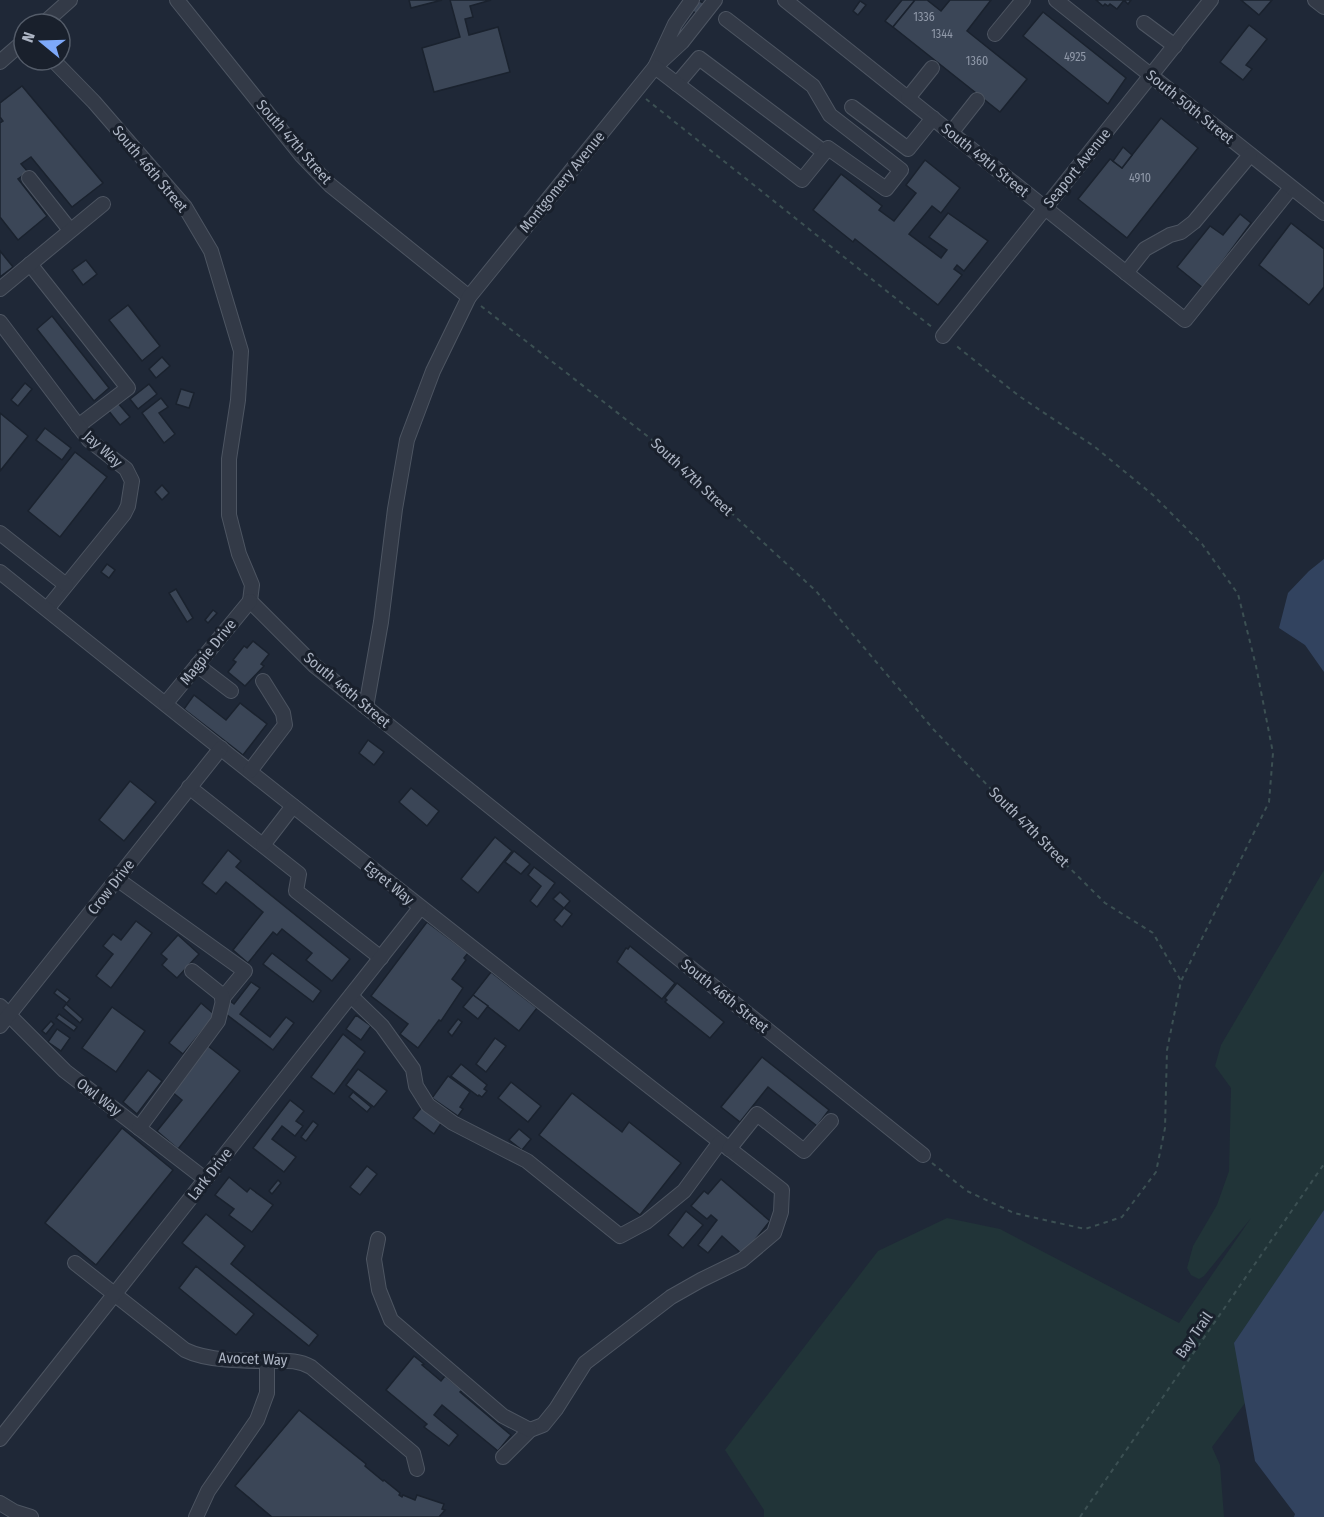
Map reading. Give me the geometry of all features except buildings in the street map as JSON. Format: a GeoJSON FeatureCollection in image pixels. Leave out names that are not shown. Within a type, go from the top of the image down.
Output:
{"type":"FeatureCollection","features":[{"type":"Feature","properties":{"kind":"street"},"geometry":{"type":"LineString","coordinates":[[56,12],[70,0]]}},
{"type":"Feature","properties":{"kind":"street","name":"South 47th Street"},"geometry":{"type":"LineString","coordinates":[[177,0],[302,156],[330,185],[469,297]]}},
{"type":"Feature","properties":{"kind":"street","name":"Montgomery Avenue"},"geometry":{"type":"LineString","coordinates":[[655,66],[675,24],[692,0]]}},
{"type":"Feature","properties":{"kind":"street","name":"Montgomery Avenue"},"geometry":{"type":"LineString","coordinates":[[366,707],[381,622],[395,509],[407,440],[433,371],[469,297],[635,90],[655,66],[682,42],[715,0]]}},
{"type":"Feature","properties":{"kind":"street","name":"South 49th Street"},"geometry":{"type":"LineString","coordinates":[[785,0],[1185,320],[1291,188]]}},
{"type":"Feature","properties":{"kind":"street"},"geometry":{"type":"LineString","coordinates":[[994,34],[1023,0]]}},
{"type":"Feature","properties":{"kind":"street","name":"South 50th Street"},"geometry":{"type":"LineString","coordinates":[[1056,0],[1324,213]]}},
{"type":"Feature","properties":{"kind":"street","name":"Seaport Avenue"},"geometry":{"type":"LineString","coordinates":[[943,336],[1211,0]]}},
{"type":"Feature","properties":{"kind":"street"},"geometry":{"type":"LineString","coordinates":[[1315,0],[1324,8]]}},
{"type":"Feature","properties":{"kind":"street"},"geometry":{"type":"LineString","coordinates":[[655,66],[802,180],[828,148],[885,189],[901,170],[830,115],[813,86],[726,19]]}},
{"type":"Feature","properties":{"kind":"street"},"geometry":{"type":"LineString","coordinates":[[1144,23],[1174,46]]}},
{"type":"Feature","properties":{"kind":"street"},"geometry":{"type":"LineString","coordinates":[[0,62],[12,52]]}},
{"type":"Feature","properties":{"kind":"street"},"geometry":{"type":"LineString","coordinates":[[677,84],[699,58],[824,152]]}},
{"type":"Feature","properties":{"kind":"street"},"geometry":{"type":"LineString","coordinates":[[908,98],[932,68]]}},
{"type":"Feature","properties":{"kind":"street","name":"South 46th Street"},"geometry":{"type":"LineString","coordinates":[[65,72],[94,102],[185,207],[211,251],[241,351],[238,400],[229,459],[229,515],[239,554],[252,585],[250,601],[315,666],[923,1155]]}},
{"type":"Feature","properties":{"kind":"street"},"geometry":{"type":"LineString","coordinates":[[951,133],[977,100]]}},
{"type":"Feature","properties":{"kind":"street"},"geometry":{"type":"LineString","coordinates":[[852,107],[908,149],[933,118]]}},
{"type":"Feature","properties":{"kind":"street"},"geometry":{"type":"LineString","coordinates":[[1126,273],[1145,249],[1170,235],[1181,232],[1194,222],[1250,155]]}},
{"type":"Feature","properties":{"kind":"street"},"geometry":{"type":"LineString","coordinates":[[29,178],[70,230]]}},
{"type":"Feature","properties":{"kind":"street"},"geometry":{"type":"LineString","coordinates":[[0,288],[103,204]]}},
{"type":"Feature","properties":{"kind":"street"},"geometry":{"type":"LineString","coordinates":[[30,264],[128,388],[78,426]]}},
{"type":"Feature","properties":{"kind":"street","name":"Jay Way"},"geometry":{"type":"LineString","coordinates":[[0,322],[89,440],[126,469],[132,481],[131,493],[124,514],[47,609]]}},
{"type":"Feature","properties":{"kind":"street"},"geometry":{"type":"LineString","coordinates":[[0,533],[66,585]]}},
{"type":"Feature","properties":{"kind":"street","name":"Egret Way"},"geometry":{"type":"LineString","coordinates":[[1,576],[47,609],[420,908],[782,1190],[781,1212],[774,1233],[742,1260],[671,1297],[585,1363],[543,1425],[530,1430]]}},
{"type":"Feature","properties":{"kind":"street","name":"Magpie Drive"},"geometry":{"type":"LineString","coordinates":[[166,703],[250,601]]}},
{"type":"Feature","properties":{"kind":"street"},"geometry":{"type":"LineString","coordinates":[[197,665],[231,691]]}},
{"type":"Feature","properties":{"kind":"street"},"geometry":{"type":"LineString","coordinates":[[250,771],[285,725],[283,713],[263,681]]}},
{"type":"Feature","properties":{"kind":"street","name":"Crow Drive"},"geometry":{"type":"LineString","coordinates":[[3,1016],[117,879],[221,748]]}},
{"type":"Feature","properties":{"kind":"street"},"geometry":{"type":"LineString","coordinates":[[189,787],[299,874],[296,891],[381,958]]}},
{"type":"Feature","properties":{"kind":"street"},"geometry":{"type":"LineString","coordinates":[[263,845],[293,806]]}},
{"type":"Feature","properties":{"kind":"street"},"geometry":{"type":"LineString","coordinates":[[117,879],[245,971],[222,999],[218,1021],[139,1128]]}},
{"type":"Feature","properties":{"kind":"street","name":"Lark Drive"},"geometry":{"type":"LineString","coordinates":[[0,1439],[420,908]]}},
{"type":"Feature","properties":{"kind":"street"},"geometry":{"type":"LineString","coordinates":[[192,971],[217,990],[222,999]]}},
{"type":"Feature","properties":{"kind":"street"},"geometry":{"type":"LineString","coordinates":[[351,996],[382,1026],[413,1069],[416,1086],[428,1105],[453,1123],[527,1161],[620,1236],[646,1222],[684,1191],[724,1145],[757,1114],[804,1151],[831,1120]]}},
{"type":"Feature","properties":{"kind":"street","name":"Owl Way"},"geometry":{"type":"LineString","coordinates":[[3,1016],[65,1071],[205,1179]]}},
{"type":"Feature","properties":{"kind":"street"},"geometry":{"type":"LineString","coordinates":[[378,1239],[374,1259],[379,1290],[391,1320],[503,1416],[530,1430],[503,1457]]}},
{"type":"Feature","properties":{"kind":"street","name":"Avocet Way"},"geometry":{"type":"LineString","coordinates":[[75,1263],[113,1295],[191,1353],[214,1358],[291,1360],[311,1366],[413,1453],[417,1469]]}},
{"type":"Feature","properties":{"kind":"street"},"geometry":{"type":"LineString","coordinates":[[196,1517],[208,1491],[257,1420],[267,1393],[267,1361]]}},
{"type":"Feature","properties":{"kind":"street"},"geometry":{"type":"LineString","coordinates":[[0,1503],[15,1512],[31,1517]]}},
{"type":"Feature","properties":{"kind":"path"},"geometry":{"type":"LineString","coordinates":[[635,90],[1018,396],[1095,447],[1154,495],[1202,544],[1238,594],[1256,666],[1273,753],[1269,802],[1181,981],[1167,1050],[1165,1128],[1156,1172],[1122,1217],[1085,1229],[1014,1213],[967,1191],[923,1155]]}},
{"type":"Feature","properties":{"kind":"path","name":"South 47th Street"},"geometry":{"type":"LineString","coordinates":[[469,297],[651,439],[816,591],[934,730],[1024,823],[1105,903],[1153,933],[1181,981]]}},
{"type":"Feature","properties":{"kind":"path","name":"Bay Trail"},"geometry":{"type":"LineString","coordinates":[[1080,1517],[1324,1164]]}},
{"type":"Feature","properties":{"kind":"green space"},"geometry":{"type":"Polygon","coordinates":[[[1324,870],[1324,1298],[1212,1447],[1220,1465],[1224,1517],[764,1517],[764,1510],[725,1450],[878,1251],[947,1218],[1000,1229],[1179,1323],[1251,1218],[1204,1276],[1199,1279],[1191,1275],[1187,1268],[1193,1246],[1217,1205],[1229,1171],[1231,1088],[1215,1066],[1221,1045],[1324,870]]]}},
{"type":"Feature","properties":{"kind":"water"},"geometry":{"type":"Polygon","coordinates":[[[1324,559],[1324,672],[1305,645],[1279,628],[1288,593],[1324,559]]]}},
{"type":"Feature","properties":{"kind":"water"},"geometry":{"type":"Polygon","coordinates":[[[1324,1210],[1324,1517],[1294,1517],[1295,1514],[1255,1461],[1234,1343],[1324,1210]]]}}]}
